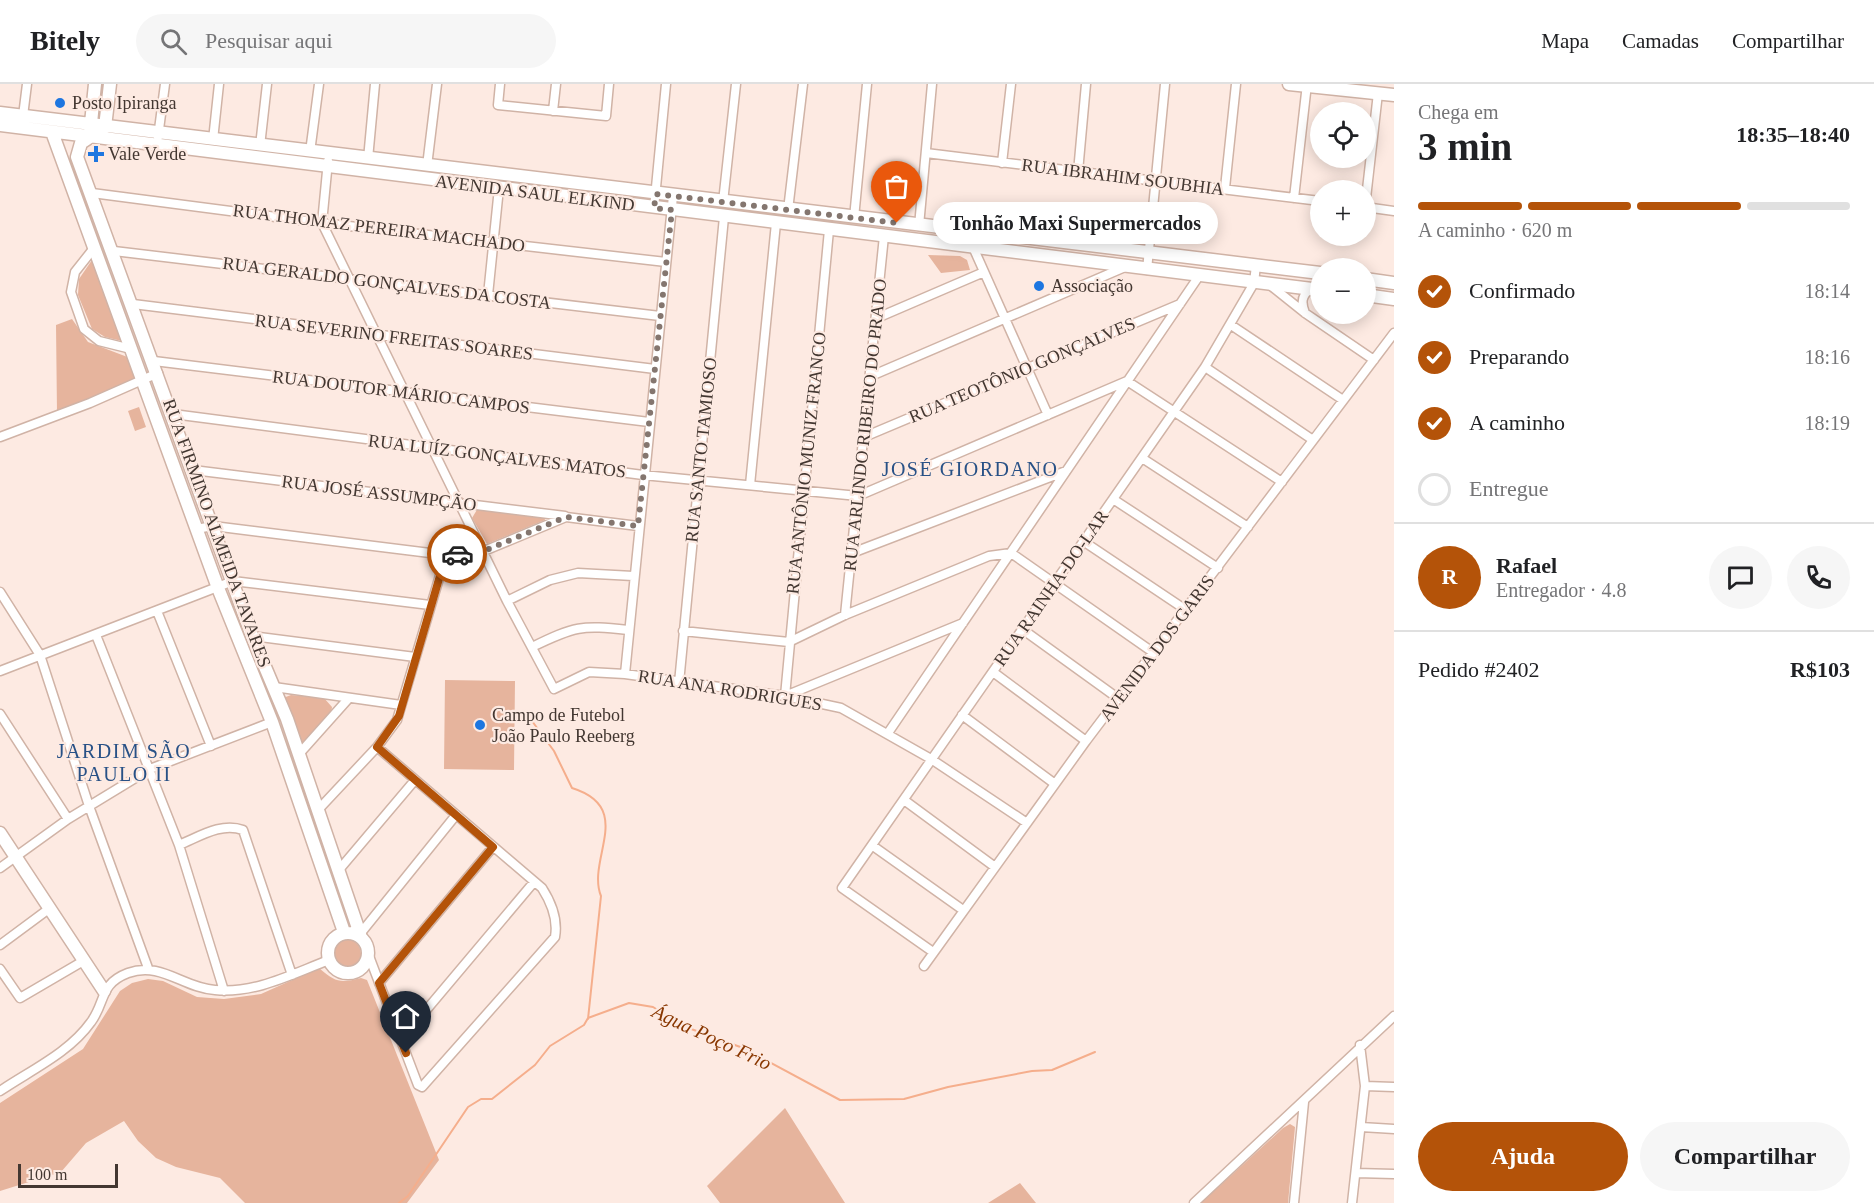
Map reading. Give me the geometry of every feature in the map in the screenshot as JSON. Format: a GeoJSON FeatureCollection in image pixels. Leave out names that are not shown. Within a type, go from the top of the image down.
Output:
{"type":"FeatureCollection","features":[{"type":"Feature","properties":{"kind":"main road"},"geometry":{"type":"LineString","coordinates":[[95,84],[90,131],[105,127],[110,84]]}},
{"type":"Feature","properties":{"kind":"main road"},"geometry":{"type":"LineString","coordinates":[[1289,84],[1394,95]]}},
{"type":"Feature","properties":{"kind":"main road","name":"AVENIDA SAUL ELKIND"},"geometry":{"type":"LineString","coordinates":[[0,112],[90,131],[328,160],[447,182],[1310,289]]}},
{"type":"Feature","properties":{"kind":"main road","name":"AVENIDA SAUL ELKIND"},"geometry":{"type":"LineString","coordinates":[[0,125],[52,132],[90,131]]}},
{"type":"Feature","properties":{"kind":"main road","name":"AVENIDA SAUL ELKIND"},"geometry":{"type":"LineString","coordinates":[[105,127],[158,139],[213,140],[310,152],[328,160],[368,159],[1310,272]]}},
{"type":"Feature","properties":{"kind":"main road","name":"RUA FIRMINO ALMEIDA TAVARES"},"geometry":{"type":"LineString","coordinates":[[90,131],[81,143],[77,157],[114,251],[252,636],[299,754],[369,957]]}},
{"type":"Feature","properties":{"kind":"main road","name":"RUA FIRMINO ALMEIDA TAVARES"},"geometry":{"type":"LineString","coordinates":[[52,132],[196,529],[272,722],[344,932]]}},
{"type":"Feature","properties":{"kind":"main road"},"geometry":{"type":"LineString","coordinates":[[447,182],[449,169]]}},
{"type":"Feature","properties":{"kind":"main road"},"geometry":{"type":"LineString","coordinates":[[1376,281],[1394,284]]}},
{"type":"Feature","properties":{"kind":"main road"},"geometry":{"type":"LineString","coordinates":[[1376,297],[1394,299]]}},
{"type":"Feature","properties":{"kind":"main road"},"geometry":{"type":"LineString","coordinates":[[0,833],[104,991]]}},
{"type":"Feature","properties":{"kind":"main road"},"geometry":{"type":"LineString","coordinates":[[360,934],[344,932],[332,940],[328,949],[329,960],[338,970],[351,973],[363,968],[369,957]]}},
{"type":"Feature","properties":{"kind":"street"},"geometry":{"type":"LineString","coordinates":[[23,116],[27,84]]}},
{"type":"Feature","properties":{"kind":"street"},"geometry":{"type":"LineString","coordinates":[[158,139],[165,84]]}},
{"type":"Feature","properties":{"kind":"street"},"geometry":{"type":"LineString","coordinates":[[213,140],[219,84]]}},
{"type":"Feature","properties":{"kind":"street"},"geometry":{"type":"LineString","coordinates":[[260,146],[267,84]]}},
{"type":"Feature","properties":{"kind":"street"},"geometry":{"type":"LineString","coordinates":[[310,152],[319,84]]}},
{"type":"Feature","properties":{"kind":"street"},"geometry":{"type":"LineString","coordinates":[[368,159],[375,84]]}},
{"type":"Feature","properties":{"kind":"street"},"geometry":{"type":"LineString","coordinates":[[427,166],[437,84]]}},
{"type":"Feature","properties":{"kind":"street"},"geometry":{"type":"LineString","coordinates":[[500,84],[498,105],[606,116],[609,84]]}},
{"type":"Feature","properties":{"kind":"street"},"geometry":{"type":"LineString","coordinates":[[553,111],[556,84]]}},
{"type":"Feature","properties":{"kind":"street"},"geometry":{"type":"LineString","coordinates":[[654,208],[666,84]]}},
{"type":"Feature","properties":{"kind":"street"},"geometry":{"type":"LineString","coordinates":[[723,202],[736,84]]}},
{"type":"Feature","properties":{"kind":"street"},"geometry":{"type":"LineString","coordinates":[[788,210],[803,84]]}},
{"type":"Feature","properties":{"kind":"street"},"geometry":{"type":"LineString","coordinates":[[854,218],[867,84]]}},
{"type":"Feature","properties":{"kind":"street"},"geometry":{"type":"LineString","coordinates":[[918,226],[933,84]]}},
{"type":"Feature","properties":{"kind":"street"},"geometry":{"type":"LineString","coordinates":[[1002,163],[1011,84]]}},
{"type":"Feature","properties":{"kind":"street"},"geometry":{"type":"LineString","coordinates":[[1078,172],[1086,84]]}},
{"type":"Feature","properties":{"kind":"street"},"geometry":{"type":"LineString","coordinates":[[1147,270],[1165,84]]}},
{"type":"Feature","properties":{"kind":"street"},"geometry":{"type":"LineString","coordinates":[[1225,188],[1236,84]]}},
{"type":"Feature","properties":{"kind":"street"},"geometry":{"type":"LineString","coordinates":[[1294,198],[1307,85]]}},
{"type":"Feature","properties":{"kind":"street"},"geometry":{"type":"LineString","coordinates":[[1368,180],[1378,93]]}},
{"type":"Feature","properties":{"kind":"street","name":"RUA IBRAHIM SOUBHIA"},"geometry":{"type":"LineString","coordinates":[[926,153],[1310,200]]}},
{"type":"Feature","properties":{"kind":"street"},"geometry":{"type":"LineString","coordinates":[[328,160],[322,223],[431,449],[484,551],[507,602],[532,647],[567,630],[588,626],[628,630]]}},
{"type":"Feature","properties":{"kind":"street"},"geometry":{"type":"LineString","coordinates":[[488,296],[498,188]]}},
{"type":"Feature","properties":{"kind":"street","name":"RUA THOMAZ PEREIRA MACHADO"},"geometry":{"type":"LineString","coordinates":[[92,193],[322,223],[666,262]]}},
{"type":"Feature","properties":{"kind":"street"},"geometry":{"type":"LineString","coordinates":[[625,674],[643,475],[673,196]]}},
{"type":"Feature","properties":{"kind":"street"},"geometry":{"type":"LineString","coordinates":[[1376,209],[1394,211]]}},
{"type":"Feature","properties":{"kind":"street","name":"RUA SANTO TAMIOSO"},"geometry":{"type":"LineString","coordinates":[[679,683],[724,217]]}},
{"type":"Feature","properties":{"kind":"street"},"geometry":{"type":"LineString","coordinates":[[750,485],[776,223]]}},
{"type":"Feature","properties":{"kind":"street","name":"RUA ANTÔNIO MUNIZ FRANCO"},"geometry":{"type":"LineString","coordinates":[[785,696],[830,230]]}},
{"type":"Feature","properties":{"kind":"street","name":"RUA ARLINDO RIBEIRO DO PRADO"},"geometry":{"type":"LineString","coordinates":[[845,615],[884,236]]}},
{"type":"Feature","properties":{"kind":"street"},"geometry":{"type":"LineString","coordinates":[[973,247],[1048,415]]}},
{"type":"Feature","properties":{"kind":"street"},"geometry":{"type":"LineString","coordinates":[[94,248],[75,272],[71,292],[74,302],[84,329],[91,337],[131,349]]}},
{"type":"Feature","properties":{"kind":"street","name":"RUA GERALDO GONÇALVES DA COSTA"},"geometry":{"type":"LineString","coordinates":[[114,251],[660,316]]}},
{"type":"Feature","properties":{"kind":"street"},"geometry":{"type":"LineString","coordinates":[[1254,283],[1256,265]]}},
{"type":"Feature","properties":{"kind":"street"},"geometry":{"type":"LineString","coordinates":[[871,376],[1125,267]]}},
{"type":"Feature","properties":{"kind":"street"},"geometry":{"type":"LineString","coordinates":[[877,318],[984,272]]}},
{"type":"Feature","properties":{"kind":"street"},"geometry":{"type":"LineString","coordinates":[[888,733],[1199,276]]}},
{"type":"Feature","properties":{"kind":"street","name":"RUA RAINHA-DO-LAR"},"geometry":{"type":"LineString","coordinates":[[933,952],[842,888],[1174,413],[1231,325],[1254,283]]}},
{"type":"Feature","properties":{"kind":"street"},"geometry":{"type":"LineString","coordinates":[[1269,285],[1305,313],[1374,360]]}},
{"type":"Feature","properties":{"kind":"street"},"geometry":{"type":"LineString","coordinates":[[1305,313],[1302,305],[1303,297],[1310,292]]}},
{"type":"Feature","properties":{"kind":"street","name":"RUA TEOTÔNIO GONÇALVES"},"geometry":{"type":"LineString","coordinates":[[864,437],[1181,303]]}},
{"type":"Feature","properties":{"kind":"street","name":"RUA SEVERINO FREITAS SOARES"},"geometry":{"type":"LineString","coordinates":[[133,304],[655,369]]}},
{"type":"Feature","properties":{"kind":"street"},"geometry":{"type":"LineString","coordinates":[[1231,325],[1343,400]]}},
{"type":"Feature","properties":{"kind":"street","name":"AVENIDA DOS GARIS"},"geometry":{"type":"LineString","coordinates":[[924,966],[1086,741],[1394,333]]}},
{"type":"Feature","properties":{"kind":"street","name":"RUA DOUTOR MÁRIO CAMPOS"},"geometry":{"type":"LineString","coordinates":[[154,361],[649,422]]}},
{"type":"Feature","properties":{"kind":"street"},"geometry":{"type":"LineString","coordinates":[[1205,367],[1313,441]]}},
{"type":"Feature","properties":{"kind":"street"},"geometry":{"type":"LineString","coordinates":[[0,437],[158,373]]}},
{"type":"Feature","properties":{"kind":"street"},"geometry":{"type":"LineString","coordinates":[[1127,381],[1282,482]]}},
{"type":"Feature","properties":{"kind":"street"},"geometry":{"type":"LineString","coordinates":[[858,496],[1127,381]]}},
{"type":"Feature","properties":{"kind":"street","name":"RUA LUÍZ GONÇALVES MATOS"},"geometry":{"type":"LineString","coordinates":[[173,414],[643,475],[698,478],[858,496]]}},
{"type":"Feature","properties":{"kind":"street"},"geometry":{"type":"LineString","coordinates":[[1142,458],[1248,527]]}},
{"type":"Feature","properties":{"kind":"street","name":"RUA JOSÉ ASSUMPÇÃO"},"geometry":{"type":"LineString","coordinates":[[193,470],[638,526]]}},
{"type":"Feature","properties":{"kind":"street"},"geometry":{"type":"LineString","coordinates":[[852,553],[1066,471]]}},
{"type":"Feature","properties":{"kind":"street"},"geometry":{"type":"LineString","coordinates":[[1113,499],[1218,568]]}},
{"type":"Feature","properties":{"kind":"street"},"geometry":{"type":"LineString","coordinates":[[196,529],[213,526],[446,555],[484,551],[566,517]]}},
{"type":"Feature","properties":{"kind":"street"},"geometry":{"type":"LineString","coordinates":[[1083,541],[1186,610]]}},
{"type":"Feature","properties":{"kind":"street"},"geometry":{"type":"LineString","coordinates":[[683,631],[789,642],[845,615],[989,556],[1011,553],[1154,652]]}},
{"type":"Feature","properties":{"kind":"street"},"geometry":{"type":"LineString","coordinates":[[317,811],[377,747],[397,720],[446,555]]}},
{"type":"Feature","properties":{"kind":"street"},"geometry":{"type":"LineString","coordinates":[[507,602],[550,580],[578,573],[633,576]]}},
{"type":"Feature","properties":{"kind":"street"},"geometry":{"type":"LineString","coordinates":[[0,671],[218,588],[233,580],[430,605]]}},
{"type":"Feature","properties":{"kind":"street"},"geometry":{"type":"LineString","coordinates":[[0,592],[40,656],[89,806],[148,968]]}},
{"type":"Feature","properties":{"kind":"street"},"geometry":{"type":"LineString","coordinates":[[157,611],[211,746]]}},
{"type":"Feature","properties":{"kind":"street"},"geometry":{"type":"LineString","coordinates":[[785,696],[963,623]]}},
{"type":"Feature","properties":{"kind":"street"},"geometry":{"type":"LineString","coordinates":[[1022,629],[1119,699]]}},
{"type":"Feature","properties":{"kind":"street"},"geometry":{"type":"LineString","coordinates":[[96,635],[179,845],[224,991]]}},
{"type":"Feature","properties":{"kind":"street"},"geometry":{"type":"LineString","coordinates":[[252,636],[415,657]]}},
{"type":"Feature","properties":{"kind":"street","name":"RUA ANA RODRIGUES"},"geometry":{"type":"LineString","coordinates":[[532,647],[554,689],[589,672],[625,674],[785,696],[841,708],[932,759],[1027,823]]}},
{"type":"Feature","properties":{"kind":"street"},"geometry":{"type":"LineString","coordinates":[[993,672],[1086,741]]}},
{"type":"Feature","properties":{"kind":"street"},"geometry":{"type":"LineString","coordinates":[[274,687],[401,705]]}},
{"type":"Feature","properties":{"kind":"street"},"geometry":{"type":"LineString","coordinates":[[299,754],[349,698]]}},
{"type":"Feature","properties":{"kind":"street"},"geometry":{"type":"LineString","coordinates":[[0,714],[68,819]]}},
{"type":"Feature","properties":{"kind":"street"},"geometry":{"type":"LineString","coordinates":[[962,715],[1055,784]]}},
{"type":"Feature","properties":{"kind":"street"},"geometry":{"type":"LineString","coordinates":[[0,868],[68,819],[150,769],[272,722]]}},
{"type":"Feature","properties":{"kind":"street"},"geometry":{"type":"LineString","coordinates":[[377,747],[534,882],[401,1040]]}},
{"type":"Feature","properties":{"kind":"street"},"geometry":{"type":"LineString","coordinates":[[338,871],[415,780]]}},
{"type":"Feature","properties":{"kind":"street"},"geometry":{"type":"LineString","coordinates":[[904,800],[994,867]]}},
{"type":"Feature","properties":{"kind":"street"},"geometry":{"type":"LineString","coordinates":[[360,934],[456,815]]}},
{"type":"Feature","properties":{"kind":"street"},"geometry":{"type":"LineString","coordinates":[[179,845],[220,828],[234,826],[243,830],[292,975]]}},
{"type":"Feature","properties":{"kind":"street"},"geometry":{"type":"LineString","coordinates":[[873,846],[963,910]]}},
{"type":"Feature","properties":{"kind":"street"},"geometry":{"type":"LineString","coordinates":[[379,983],[493,847]]}},
{"type":"Feature","properties":{"kind":"street","name":"RUA FIRMINO ALMEIDA TAVARES"},"geometry":{"type":"LineString","coordinates":[[369,957],[417,1084],[424,1087],[555,937],[555,919],[549,901],[534,882]]}},
{"type":"Feature","properties":{"kind":"street"},"geometry":{"type":"LineString","coordinates":[[0,945],[50,908]]}},
{"type":"Feature","properties":{"kind":"street"},"geometry":{"type":"LineString","coordinates":[[0,969],[20,998],[84,960]]}},
{"type":"Feature","properties":{"kind":"street"},"geometry":{"type":"LineString","coordinates":[[0,1090],[77,1040],[93,1020],[104,991],[118,977],[148,968],[198,987],[224,991],[251,988],[329,960]]}},
{"type":"Feature","properties":{"kind":"street"},"geometry":{"type":"LineString","coordinates":[[1194,1203],[1304,1102],[1360,1045],[1394,1016]]}},
{"type":"Feature","properties":{"kind":"street"},"geometry":{"type":"LineString","coordinates":[[1352,1203],[1365,1086],[1360,1045]]}},
{"type":"Feature","properties":{"kind":"street"},"geometry":{"type":"LineString","coordinates":[[1365,1086],[1394,1087]]}},
{"type":"Feature","properties":{"kind":"street"},"geometry":{"type":"LineString","coordinates":[[1294,1203],[1304,1102]]}},
{"type":"Feature","properties":{"kind":"street"},"geometry":{"type":"LineString","coordinates":[[1360,1127],[1394,1129]]}},
{"type":"Feature","properties":{"kind":"street"},"geometry":{"type":"LineString","coordinates":[[1356,1173],[1394,1174]]}},
{"type":"Feature","properties":{"kind":"shaded area"},"geometry":{"type":"Polygon","coordinates":[[[928,255],[960,256],[967,260],[970,270],[941,273],[928,255]]]}},
{"type":"Feature","properties":{"kind":"shaded area"},"geometry":{"type":"Polygon","coordinates":[[[92,260],[122,341],[105,337],[92,329],[78,295],[79,279],[92,260]]]}},
{"type":"Feature","properties":{"kind":"shaded area"},"geometry":{"type":"Polygon","coordinates":[[[72,319],[88,342],[130,358],[138,380],[57,413],[56,325],[72,319]]]}},
{"type":"Feature","properties":{"kind":"shaded area"},"geometry":{"type":"Polygon","coordinates":[[[139,407],[146,427],[135,431],[128,411],[139,407]]]}},
{"type":"Feature","properties":{"kind":"shaded area"},"geometry":{"type":"Polygon","coordinates":[[[478,508],[544,517],[545,520],[487,544],[472,518],[478,508]]]}},
{"type":"Feature","properties":{"kind":"shaded area","name":"Campo de Futebol João Paulo Reeberg"},"geometry":{"type":"Polygon","coordinates":[[[445,680],[515,681],[514,770],[444,769],[445,680]]]}},
{"type":"Feature","properties":{"kind":"shaded area"},"geometry":{"type":"Polygon","coordinates":[[[291,695],[324,698],[332,707],[331,714],[304,743],[298,742],[283,698],[291,695]]]}},
{"type":"Feature","properties":{"kind":"shaded area"},"geometry":{"type":"Polygon","coordinates":[[[346,939],[352,940],[360,948],[360,960],[352,968],[346,969],[340,968],[332,960],[331,954],[332,948],[340,940],[346,939]]]}},
{"type":"Feature","properties":{"kind":"shaded area"},"geometry":{"type":"Polygon","coordinates":[[[319,968],[339,981],[361,978],[367,980],[439,1160],[407,1203],[245,1203],[220,1178],[176,1167],[156,1158],[138,1141],[124,1121],[86,1143],[61,1172],[0,1191],[0,1103],[83,1049],[120,991],[132,983],[148,979],[163,981],[197,997],[224,999],[261,994],[319,968]]]}},
{"type":"Feature","properties":{"kind":"shaded area"},"geometry":{"type":"Polygon","coordinates":[[[785,1108],[845,1203],[720,1203],[707,1186],[785,1108]]]}},
{"type":"Feature","properties":{"kind":"shaded area"},"geometry":{"type":"Polygon","coordinates":[[[1290,1124],[1295,1127],[1288,1203],[1201,1203],[1283,1128],[1290,1124]]]}},
{"type":"Feature","properties":{"kind":"shaded area"},"geometry":{"type":"Polygon","coordinates":[[[1020,1183],[1036,1203],[988,1203],[1020,1183]]]}},
{"type":"Feature","properties":{"kind":"waterway"},"geometry":{"type":"LineString","coordinates":[[532,721],[554,751],[572,788],[591,797],[601,808],[605,821],[598,882],[601,896],[588,1019]]}},
{"type":"Feature","properties":{"kind":"waterway","name":"Água Poço Frio"},"geometry":{"type":"LineString","coordinates":[[399,1203],[408,1196],[468,1107],[481,1099],[492,1099],[535,1065],[550,1046],[584,1025],[588,1018],[629,1003],[653,1007],[683,1026],[743,1048],[840,1100],[904,1099],[948,1087],[1032,1071],[1052,1070],[1095,1052]]}},
{"type":"Feature","properties":{"kind":"way so far"},"geometry":{"type":"LineString","coordinates":[[457,554],[484,551],[566,517],[638,526],[672,210],[654,208],[656,194],[897,223]]}},
{"type":"Feature","properties":{"kind":"place","name":"Posto Ipiranga"},"geometry":{"type":"Point","coordinates":[60,103]}},
{"type":"Feature","properties":{"kind":"place","name":"Vale Verde"},"geometry":{"type":"Point","coordinates":[96,154]}},
{"type":"Feature","properties":{"kind":"place","name":"Tonhão Maxi Supermercados"},"geometry":{"type":"Point","coordinates":[897,223]}},
{"type":"Feature","properties":{"kind":"place","name":"Associação"},"geometry":{"type":"Point","coordinates":[1039,286]}},
{"type":"Feature","properties":{"kind":"place","name":"Campo de Futebol João Paulo Reeberg"},"geometry":{"type":"Point","coordinates":[480,725]}},
{"type":"Feature","properties":{"kind":"district","name":"JOSÉ GIORDANO"},"geometry":{"type":"Point","coordinates":[970,469]}},
{"type":"Feature","properties":{"kind":"district","name":"JARDIM SÃO PAULO II"},"geometry":{"type":"Point","coordinates":[124,762]}},
{"type":"Feature","properties":{"kind":"route"},"geometry":{"type":"LineString","coordinates":[[406,1053],[379,983],[493,847],[377,747],[399,716],[446,555],[457,554]]}}]}
